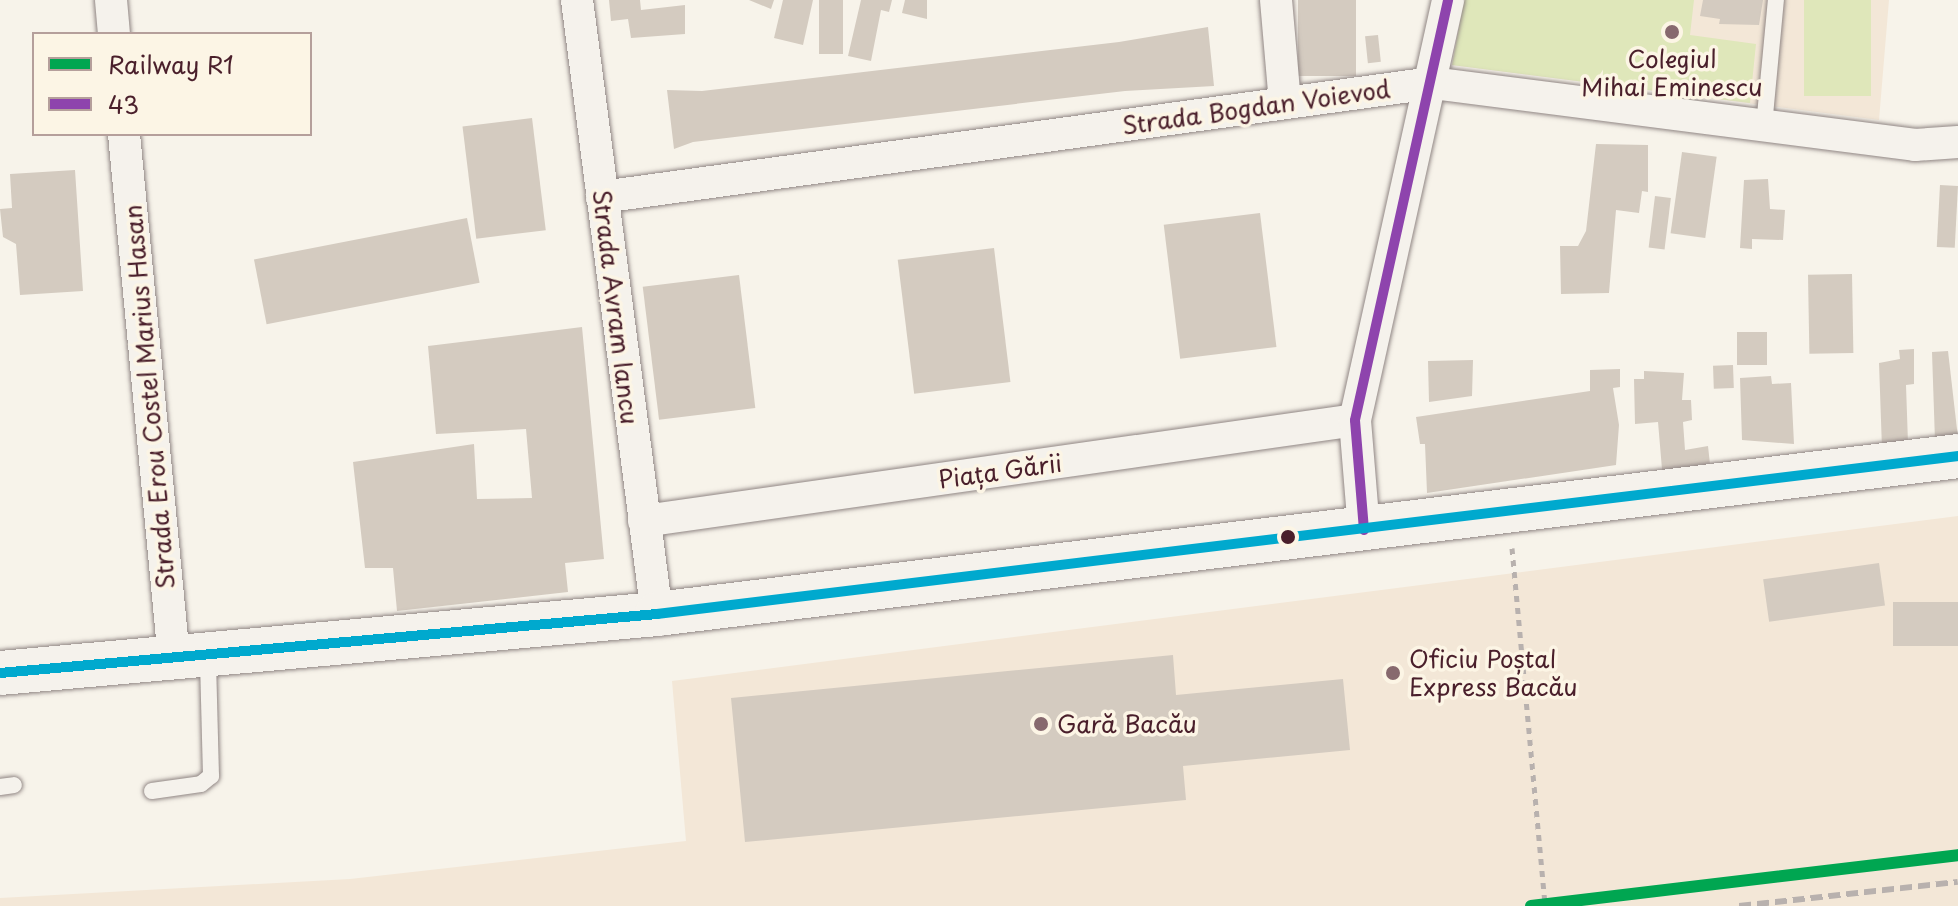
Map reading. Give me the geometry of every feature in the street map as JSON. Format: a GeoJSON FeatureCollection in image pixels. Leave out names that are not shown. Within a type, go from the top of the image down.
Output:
{"type":"FeatureCollection","features":[{"type":"Feature","properties":{"kind":"main road"},"geometry":{"type":"LineString","coordinates":[[0,673],[657,614],[1509,513],[1958,456]]}},
{"type":"Feature","properties":{"kind":"street"},"geometry":{"type":"LineString","coordinates":[[111,0],[114,32]]}},
{"type":"Feature","properties":{"kind":"street","name":"Strada Avram Iancu"},"geometry":{"type":"LineString","coordinates":[[577,0],[657,614]]}},
{"type":"Feature","properties":{"kind":"street"},"geometry":{"type":"LineString","coordinates":[[1276,0],[1285,103]]}},
{"type":"Feature","properties":{"kind":"street"},"geometry":{"type":"LineString","coordinates":[[1364,530],[1355,420],[1448,0]]}},
{"type":"Feature","properties":{"kind":"street","name":"Strada Bogdan Voievod"},"geometry":{"type":"LineString","coordinates":[[602,197],[1432,83],[1915,145],[1958,142]]}},
{"type":"Feature","properties":{"kind":"street","name":"Strada Erou Costel Marius Hasan"},"geometry":{"type":"LineString","coordinates":[[124,136],[191,658]]}},
{"type":"Feature","properties":{"kind":"street","name":"Piața Gării"},"geometry":{"type":"LineString","coordinates":[[644,521],[1355,420]]}},
{"type":"Feature","properties":{"kind":"lane"},"geometry":{"type":"LineString","coordinates":[[1764,126],[1776,0]]}},
{"type":"Feature","properties":{"kind":"lane"},"geometry":{"type":"LineString","coordinates":[[152,791],[201,784],[211,776],[191,658]]}},
{"type":"Feature","properties":{"kind":"path"},"geometry":{"type":"LineString","coordinates":[[1509,513],[1545,906]]}},
{"type":"Feature","properties":{"kind":"shaded area","name":"Colegiul Mihai Eminescu"},"geometry":{"type":"Polygon","coordinates":[[[1464,0],[1889,0],[1879,120],[1452,65],[1464,0]]]}},
{"type":"Feature","properties":{"kind":"shaded area"},"geometry":{"type":"Polygon","coordinates":[[[1958,516],[1958,906],[0,906],[0,898],[350,879],[686,841],[672,681],[1958,516]]]}},
{"type":"Feature","properties":{"kind":"green space"},"geometry":{"type":"Polygon","coordinates":[[[1464,0],[1694,0],[1690,35],[1756,44],[1750,103],[1452,65],[1464,0]]]}},
{"type":"Feature","properties":{"kind":"green space"},"geometry":{"type":"Polygon","coordinates":[[[1804,0],[1871,0],[1871,96],[1804,96],[1804,0]]]}},
{"type":"Feature","properties":{"kind":"building"},"geometry":{"type":"Polygon","coordinates":[[[609,0],[640,0],[641,10],[685,5],[685,34],[631,38],[628,19],[611,21],[609,0]]]}},
{"type":"Feature","properties":{"kind":"building"},"geometry":{"type":"Polygon","coordinates":[[[749,0],[774,0],[771,9],[749,0]]]}},
{"type":"Feature","properties":{"kind":"building"},"geometry":{"type":"Polygon","coordinates":[[[783,0],[813,0],[803,45],[774,38],[783,0]]]}},
{"type":"Feature","properties":{"kind":"building"},"geometry":{"type":"Polygon","coordinates":[[[819,0],[843,0],[843,54],[819,54],[819,0]]]}},
{"type":"Feature","properties":{"kind":"building"},"geometry":{"type":"Polygon","coordinates":[[[861,0],[892,0],[889,12],[881,10],[871,61],[848,56],[861,0]]]}},
{"type":"Feature","properties":{"kind":"building"},"geometry":{"type":"Polygon","coordinates":[[[905,0],[927,0],[927,19],[902,13],[905,0]]]}},
{"type":"Feature","properties":{"kind":"building"},"geometry":{"type":"Polygon","coordinates":[[[1298,0],[1356,0],[1356,76],[1298,76],[1298,0]]]}},
{"type":"Feature","properties":{"kind":"building"},"geometry":{"type":"Polygon","coordinates":[[[1703,0],[1763,0],[1759,25],[1719,24],[1720,19],[1700,16],[1703,0]]]}},
{"type":"Feature","properties":{"kind":"building"},"geometry":{"type":"Polygon","coordinates":[[[1208,27],[1214,86],[1125,91],[693,142],[674,149],[667,90],[702,91],[1119,42],[1208,27]]]}},
{"type":"Feature","properties":{"kind":"building"},"geometry":{"type":"Polygon","coordinates":[[[1378,35],[1381,62],[1368,63],[1365,36],[1378,35]]]}},
{"type":"Feature","properties":{"kind":"building"},"geometry":{"type":"Polygon","coordinates":[[[532,118],[546,230],[476,239],[463,127],[532,118]]]}},
{"type":"Feature","properties":{"kind":"building"},"geometry":{"type":"Polygon","coordinates":[[[1596,144],[1648,145],[1648,192],[1642,191],[1639,213],[1616,210],[1609,293],[1561,294],[1560,246],[1578,246],[1586,231],[1596,144]]]}},
{"type":"Feature","properties":{"kind":"building"},"geometry":{"type":"Polygon","coordinates":[[[1682,152],[1717,157],[1705,238],[1671,233],[1682,152]]]}},
{"type":"Feature","properties":{"kind":"building"},"geometry":{"type":"Polygon","coordinates":[[[75,170],[83,291],[20,295],[16,244],[3,237],[0,209],[12,208],[10,174],[75,170]]]}},
{"type":"Feature","properties":{"kind":"building"},"geometry":{"type":"Polygon","coordinates":[[[1768,179],[1770,209],[1785,210],[1783,240],[1752,239],[1752,249],[1740,248],[1744,180],[1768,179]]]}},
{"type":"Feature","properties":{"kind":"building"},"geometry":{"type":"Polygon","coordinates":[[[1940,185],[1958,186],[1955,248],[1937,247],[1940,185]]]}},
{"type":"Feature","properties":{"kind":"building"},"geometry":{"type":"Polygon","coordinates":[[[1655,196],[1671,198],[1665,250],[1649,248],[1655,196]]]}},
{"type":"Feature","properties":{"kind":"building"},"geometry":{"type":"Polygon","coordinates":[[[1260,213],[1276,347],[1180,359],[1164,225],[1260,213]]]}},
{"type":"Feature","properties":{"kind":"building"},"geometry":{"type":"Polygon","coordinates":[[[467,218],[480,283],[267,324],[254,259],[467,218]]]}},
{"type":"Feature","properties":{"kind":"building"},"geometry":{"type":"Polygon","coordinates":[[[994,248],[1010,382],[914,394],[898,260],[994,248]]]}},
{"type":"Feature","properties":{"kind":"building"},"geometry":{"type":"Polygon","coordinates":[[[1852,274],[1853,353],[1809,354],[1808,275],[1852,274]]]}},
{"type":"Feature","properties":{"kind":"building"},"geometry":{"type":"Polygon","coordinates":[[[739,275],[755,408],[659,420],[643,287],[739,275]]]}},
{"type":"Feature","properties":{"kind":"building"},"geometry":{"type":"Polygon","coordinates":[[[582,327],[604,559],[565,563],[568,592],[397,611],[393,568],[365,568],[353,462],[474,444],[477,499],[532,498],[526,429],[436,434],[428,346],[582,327]]]}},
{"type":"Feature","properties":{"kind":"building"},"geometry":{"type":"Polygon","coordinates":[[[1737,332],[1767,332],[1767,365],[1737,365],[1737,332]]]}},
{"type":"Feature","properties":{"kind":"building"},"geometry":{"type":"Polygon","coordinates":[[[1914,349],[1914,384],[1906,385],[1908,443],[1882,449],[1879,363],[1900,359],[1899,350],[1914,349]]]}},
{"type":"Feature","properties":{"kind":"building"},"geometry":{"type":"Polygon","coordinates":[[[1948,351],[1958,438],[1935,441],[1932,352],[1948,351]]]}},
{"type":"Feature","properties":{"kind":"building"},"geometry":{"type":"Polygon","coordinates":[[[1473,360],[1472,396],[1429,402],[1428,361],[1473,360]]]}},
{"type":"Feature","properties":{"kind":"building"},"geometry":{"type":"Polygon","coordinates":[[[1733,365],[1734,388],[1714,389],[1713,366],[1733,365]]]}},
{"type":"Feature","properties":{"kind":"building"},"geometry":{"type":"Polygon","coordinates":[[[1620,369],[1620,387],[1613,388],[1619,425],[1616,465],[1427,493],[1425,444],[1420,444],[1416,417],[1590,391],[1590,370],[1620,369]]]}},
{"type":"Feature","properties":{"kind":"building"},"geometry":{"type":"Polygon","coordinates":[[[1644,371],[1684,373],[1682,400],[1691,400],[1692,420],[1683,422],[1685,450],[1708,446],[1711,473],[1663,481],[1658,422],[1635,424],[1634,379],[1644,379],[1644,371]]]}},
{"type":"Feature","properties":{"kind":"building"},"geometry":{"type":"Polygon","coordinates":[[[1771,376],[1772,384],[1791,383],[1794,444],[1742,440],[1740,378],[1771,376]]]}},
{"type":"Feature","properties":{"kind":"building"},"geometry":{"type":"Polygon","coordinates":[[[1879,563],[1885,606],[1769,622],[1763,579],[1879,563]]]}},
{"type":"Feature","properties":{"kind":"building"},"geometry":{"type":"Polygon","coordinates":[[[1893,602],[1958,602],[1958,646],[1893,646],[1893,602]]]}},
{"type":"Feature","properties":{"kind":"building","name":"Gară Bacău"},"geometry":{"type":"Polygon","coordinates":[[[1173,655],[1176,695],[1343,679],[1350,750],[1183,766],[1186,800],[745,842],[731,698],[1173,655]]]}},
{"type":"Feature","properties":{"kind":"railway"},"geometry":{"type":"LineString","coordinates":[[1739,906],[1958,882]]}},
{"type":"Feature","properties":{"kind":"rail line","name":"R1"},"geometry":{"type":"LineString","coordinates":[[1531,906],[1958,855]]}},
{"type":"Feature","properties":{"kind":"transit line","name":"43"},"geometry":{"type":"LineString","coordinates":[[1364,530],[1355,420],[1448,0]]}},
{"type":"Feature","properties":{"kind":"transit line"},"geometry":{"type":"LineString","coordinates":[[0,673],[657,614],[1958,456]]}},
{"type":"Feature","properties":{"kind":"place","name":"Colegiul Mihai Eminescu"},"geometry":{"type":"Point","coordinates":[1672,32]}},
{"type":"Feature","properties":{"kind":"place","name":"Oficiu Poștal Express Bacău"},"geometry":{"type":"Point","coordinates":[1393,673]}},
{"type":"Feature","properties":{"kind":"place","name":"Gară Bacău"},"geometry":{"type":"Point","coordinates":[1041,724]}}]}
